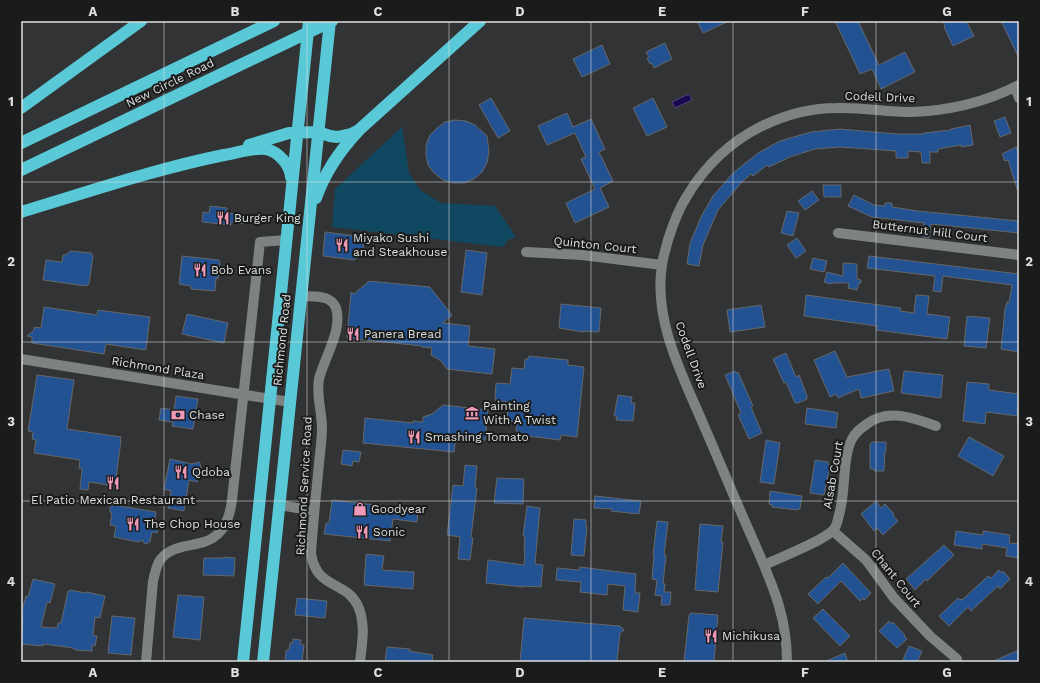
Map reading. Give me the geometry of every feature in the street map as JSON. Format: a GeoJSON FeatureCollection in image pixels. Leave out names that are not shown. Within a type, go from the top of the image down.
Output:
{"type":"FeatureCollection","features":[{"type":"Feature","properties":{"kind":"highway"},"geometry":{"type":"LineString","coordinates":[[21,108],[141,21]]}},
{"type":"Feature","properties":{"kind":"highway","name":"New Circle Road"},"geometry":{"type":"LineString","coordinates":[[21,143],[274,21]]}},
{"type":"Feature","properties":{"kind":"highway","name":"Richmond Road"},"geometry":{"type":"LineString","coordinates":[[243,662],[309,21]]}},
{"type":"Feature","properties":{"kind":"highway","name":"New Circle Road"},"geometry":{"type":"LineString","coordinates":[[21,170],[331,21]]}},
{"type":"Feature","properties":{"kind":"highway","name":"Richmond Road"},"geometry":{"type":"LineString","coordinates":[[264,662],[318,132],[331,21]]}},
{"type":"Feature","properties":{"kind":"highway"},"geometry":{"type":"LineString","coordinates":[[310,214],[326,174],[342,150],[360,129],[480,21]]}},
{"type":"Feature","properties":{"kind":"highway"},"geometry":{"type":"LineString","coordinates":[[21,212],[289,133],[318,132],[330,136],[337,136],[351,134],[360,129]]}},
{"type":"Feature","properties":{"kind":"highway"},"geometry":{"type":"LineString","coordinates":[[200,160],[255,149],[269,150],[288,165],[292,194]]}},
{"type":"Feature","properties":{"kind":"street"},"geometry":{"type":"LineString","coordinates":[[1017,86],[1019,98]]}},
{"type":"Feature","properties":{"kind":"street","name":"Codell Drive"},"geometry":{"type":"LineString","coordinates":[[787,662],[786,640],[774,588],[671,346],[662,308],[661,290],[662,265],[673,223],[681,206],[699,177],[730,146],[763,126],[793,114],[837,108],[885,111],[934,110],[975,102],[1017,86]]}},
{"type":"Feature","properties":{"kind":"street","name":"Butternut Hill Court"},"geometry":{"type":"LineString","coordinates":[[838,233],[1019,255]]}},
{"type":"Feature","properties":{"kind":"street"},"geometry":{"type":"LineString","coordinates":[[146,662],[153,581],[156,568],[167,554],[176,548],[201,543],[216,536],[228,521],[232,500],[260,242],[286,240]]}},
{"type":"Feature","properties":{"kind":"street","name":"Quinton Court"},"geometry":{"type":"LineString","coordinates":[[526,252],[582,255],[662,265]]}},
{"type":"Feature","properties":{"kind":"street","name":"Richmond Service Road"},"geometry":{"type":"LineString","coordinates":[[301,296],[329,299],[334,305],[336,312],[334,338],[323,365],[318,386],[322,428],[311,552],[314,566],[324,580],[351,596],[358,607],[363,628],[360,662]]}},
{"type":"Feature","properties":{"kind":"street","name":"Richmond Plaza"},"geometry":{"type":"LineString","coordinates":[[21,359],[290,402]]}},
{"type":"Feature","properties":{"kind":"street","name":"Alsab Court"},"geometry":{"type":"LineString","coordinates":[[832,531],[836,526],[842,507],[848,451],[852,439],[856,433],[873,420],[883,416],[898,415],[916,418],[936,426]]}},
{"type":"Feature","properties":{"kind":"street"},"geometry":{"type":"LineString","coordinates":[[280,504],[314,511]]}},
{"type":"Feature","properties":{"kind":"street"},"geometry":{"type":"LineString","coordinates":[[764,565],[818,540],[832,531]]}},
{"type":"Feature","properties":{"kind":"street","name":"Chant Court"},"geometry":{"type":"LineString","coordinates":[[832,531],[866,560],[894,598],[930,636],[957,659]]}},
{"type":"Feature","properties":{"kind":"shaded area"},"geometry":{"type":"Polygon","coordinates":[[[689,94],[692,100],[675,108],[672,102],[689,94]]]}},
{"type":"Feature","properties":{"kind":"shaded area"},"geometry":{"type":"Polygon","coordinates":[[[402,127],[409,173],[420,190],[441,203],[495,206],[516,237],[508,240],[503,247],[332,227],[335,189],[402,127]]]}},
{"type":"Feature","properties":{"kind":"building"},"geometry":{"type":"Polygon","coordinates":[[[697,21],[729,21],[703,33],[697,21]]]}},
{"type":"Feature","properties":{"kind":"building"},"geometry":{"type":"Polygon","coordinates":[[[835,21],[858,21],[879,65],[905,52],[915,72],[881,89],[872,69],[860,74],[835,21]]]}},
{"type":"Feature","properties":{"kind":"building"},"geometry":{"type":"Polygon","coordinates":[[[943,21],[966,21],[974,36],[953,46],[944,27],[943,21]]]}},
{"type":"Feature","properties":{"kind":"building"},"geometry":{"type":"Polygon","coordinates":[[[1001,21],[1019,21],[1019,58],[1001,21]]]}},
{"type":"Feature","properties":{"kind":"building"},"geometry":{"type":"Polygon","coordinates":[[[665,43],[672,59],[654,68],[652,63],[650,64],[647,58],[649,57],[646,52],[665,43]]]}},
{"type":"Feature","properties":{"kind":"building"},"geometry":{"type":"Polygon","coordinates":[[[602,45],[610,64],[582,77],[573,59],[602,45]]]}},
{"type":"Feature","properties":{"kind":"building"},"geometry":{"type":"Polygon","coordinates":[[[491,98],[510,131],[498,138],[479,105],[491,98]]]}},
{"type":"Feature","properties":{"kind":"building"},"geometry":{"type":"Polygon","coordinates":[[[653,98],[667,127],[647,136],[633,108],[653,98]]]}},
{"type":"Feature","properties":{"kind":"building"},"geometry":{"type":"Polygon","coordinates":[[[567,113],[573,127],[591,119],[605,149],[599,152],[613,181],[600,188],[609,207],[575,223],[566,203],[595,189],[581,159],[586,157],[575,133],[547,145],[538,126],[567,113]]]}},
{"type":"Feature","properties":{"kind":"building"},"geometry":{"type":"Polygon","coordinates":[[[1005,117],[1011,133],[1000,137],[994,121],[1005,117]]]}},
{"type":"Feature","properties":{"kind":"building"},"geometry":{"type":"Polygon","coordinates":[[[455,120],[466,121],[475,125],[487,136],[489,152],[487,163],[482,172],[474,179],[464,183],[453,183],[443,180],[434,173],[428,165],[426,155],[426,145],[430,135],[445,122],[455,120]]]}},
{"type":"Feature","properties":{"kind":"building"},"geometry":{"type":"Polygon","coordinates":[[[970,125],[973,145],[961,147],[961,145],[938,149],[938,152],[930,152],[930,163],[922,163],[921,152],[908,151],[908,158],[896,158],[896,151],[840,147],[815,149],[790,157],[769,167],[767,165],[753,176],[751,174],[742,182],[718,210],[703,245],[699,266],[687,264],[690,243],[702,215],[713,196],[733,173],[758,153],[780,141],[811,132],[840,129],[897,134],[924,134],[951,130],[970,125]]]}},
{"type":"Feature","properties":{"kind":"building"},"geometry":{"type":"Polygon","coordinates":[[[1016,147],[1019,155],[1019,189],[1017,189],[1008,160],[1005,161],[1002,154],[1016,147]]]}},
{"type":"Feature","properties":{"kind":"building"},"geometry":{"type":"Polygon","coordinates":[[[823,185],[841,185],[841,197],[824,197],[823,185]]]}},
{"type":"Feature","properties":{"kind":"building"},"geometry":{"type":"Polygon","coordinates":[[[812,191],[819,200],[805,210],[798,201],[812,191]]]}},
{"type":"Feature","properties":{"kind":"building"},"geometry":{"type":"Polygon","coordinates":[[[854,195],[874,205],[885,206],[885,203],[892,203],[892,207],[918,211],[1019,221],[1019,233],[931,224],[929,238],[923,237],[924,223],[872,217],[848,206],[854,195]]]}},
{"type":"Feature","properties":{"kind":"building","name":"Burger King"},"geometry":{"type":"Polygon","coordinates":[[[210,206],[227,208],[227,213],[244,215],[243,224],[231,222],[231,225],[202,222],[203,212],[209,213],[210,206]]]}},
{"type":"Feature","properties":{"kind":"building"},"geometry":{"type":"Polygon","coordinates":[[[787,211],[799,213],[793,236],[781,233],[787,211]]]}},
{"type":"Feature","properties":{"kind":"building"},"geometry":{"type":"Polygon","coordinates":[[[325,232],[364,237],[363,251],[360,256],[354,260],[323,256],[325,232]]]}},
{"type":"Feature","properties":{"kind":"building"},"geometry":{"type":"Polygon","coordinates":[[[797,238],[806,251],[796,258],[787,245],[797,238]]]}},
{"type":"Feature","properties":{"kind":"building"},"geometry":{"type":"Polygon","coordinates":[[[466,250],[487,253],[482,295],[461,292],[466,250]]]}},
{"type":"Feature","properties":{"kind":"building"},"geometry":{"type":"Polygon","coordinates":[[[71,251],[91,253],[93,256],[89,284],[86,286],[43,280],[46,260],[62,262],[63,255],[71,251]]]}},
{"type":"Feature","properties":{"kind":"building","name":"Bob Evans"},"geometry":{"type":"Polygon","coordinates":[[[182,256],[219,260],[218,279],[216,278],[215,291],[191,289],[191,286],[179,284],[182,256]]]}},
{"type":"Feature","properties":{"kind":"building"},"geometry":{"type":"Polygon","coordinates":[[[869,256],[1019,274],[1019,310],[1017,321],[1019,321],[1019,352],[1001,349],[1005,309],[1007,302],[1009,303],[1012,285],[943,276],[941,292],[933,291],[935,276],[867,268],[869,256]]]}},
{"type":"Feature","properties":{"kind":"building"},"geometry":{"type":"Polygon","coordinates":[[[813,258],[827,261],[824,272],[810,269],[813,258]]]}},
{"type":"Feature","properties":{"kind":"building"},"geometry":{"type":"Polygon","coordinates":[[[843,263],[857,264],[857,279],[861,280],[861,283],[859,283],[857,290],[848,288],[849,283],[831,284],[824,282],[827,272],[843,276],[843,263]]]}},
{"type":"Feature","properties":{"kind":"building"},"geometry":{"type":"Polygon","coordinates":[[[369,281],[430,287],[452,315],[443,323],[470,326],[468,346],[495,349],[492,374],[447,369],[441,361],[431,355],[432,348],[347,338],[351,292],[354,294],[369,281]]]}},
{"type":"Feature","properties":{"kind":"building"},"geometry":{"type":"Polygon","coordinates":[[[806,295],[901,308],[900,311],[914,313],[916,295],[929,296],[927,314],[950,317],[947,339],[876,330],[877,326],[804,316],[806,295]]]}},
{"type":"Feature","properties":{"kind":"building"},"geometry":{"type":"Polygon","coordinates":[[[561,304],[601,308],[599,332],[583,332],[559,328],[561,304]]]}},
{"type":"Feature","properties":{"kind":"building"},"geometry":{"type":"Polygon","coordinates":[[[761,305],[765,327],[730,332],[727,310],[761,305]]]}},
{"type":"Feature","properties":{"kind":"building"},"geometry":{"type":"Polygon","coordinates":[[[44,307],[97,315],[98,310],[150,317],[146,350],[106,344],[104,354],[32,343],[32,337],[27,336],[34,330],[34,327],[41,328],[44,307]]]}},
{"type":"Feature","properties":{"kind":"building"},"geometry":{"type":"Polygon","coordinates":[[[187,314],[228,323],[224,343],[182,334],[187,314]]]}},
{"type":"Feature","properties":{"kind":"building"},"geometry":{"type":"Polygon","coordinates":[[[967,316],[990,318],[986,348],[964,346],[967,316]]]}},
{"type":"Feature","properties":{"kind":"building"},"geometry":{"type":"Polygon","coordinates":[[[835,351],[847,377],[889,369],[894,391],[861,398],[859,389],[838,398],[836,394],[830,397],[814,360],[835,351]]]}},
{"type":"Feature","properties":{"kind":"building"},"geometry":{"type":"Polygon","coordinates":[[[786,353],[796,377],[799,375],[807,396],[807,399],[798,403],[795,403],[786,382],[784,383],[773,359],[786,353]]]}},
{"type":"Feature","properties":{"kind":"building"},"geometry":{"type":"Polygon","coordinates":[[[529,356],[568,360],[568,365],[584,367],[577,437],[561,435],[560,440],[520,435],[521,432],[516,431],[517,422],[507,421],[508,402],[495,400],[496,383],[510,384],[512,368],[524,369],[525,359],[528,359],[529,356]]]}},
{"type":"Feature","properties":{"kind":"building"},"geometry":{"type":"Polygon","coordinates":[[[735,371],[736,373],[738,372],[753,406],[751,407],[762,433],[749,439],[738,415],[741,413],[725,375],[735,371]]]}},
{"type":"Feature","properties":{"kind":"building"},"geometry":{"type":"Polygon","coordinates":[[[904,371],[943,375],[941,398],[901,393],[904,371]]]}},
{"type":"Feature","properties":{"kind":"building"},"geometry":{"type":"Polygon","coordinates":[[[37,375],[74,380],[67,429],[121,437],[115,486],[89,482],[88,490],[80,489],[82,469],[79,468],[80,460],[34,453],[36,440],[32,439],[33,432],[28,431],[37,375]]]}},
{"type":"Feature","properties":{"kind":"building"},"geometry":{"type":"Polygon","coordinates":[[[967,382],[989,384],[989,390],[1019,394],[1017,416],[986,412],[985,424],[963,421],[967,382]]]}},
{"type":"Feature","properties":{"kind":"building"},"geometry":{"type":"Polygon","coordinates":[[[618,395],[632,397],[631,403],[635,403],[633,421],[616,420],[617,416],[614,416],[618,395]]]}},
{"type":"Feature","properties":{"kind":"building","name":"Chase"},"geometry":{"type":"Polygon","coordinates":[[[176,396],[198,399],[193,429],[172,426],[173,422],[159,420],[161,408],[174,410],[176,396]]]}},
{"type":"Feature","properties":{"kind":"building"},"geometry":{"type":"Polygon","coordinates":[[[443,405],[488,410],[485,440],[456,437],[454,452],[363,443],[365,418],[413,423],[413,421],[423,422],[423,417],[432,414],[443,405]]]}},
{"type":"Feature","properties":{"kind":"building"},"geometry":{"type":"Polygon","coordinates":[[[807,408],[838,413],[836,428],[805,424],[807,408]]]}},
{"type":"Feature","properties":{"kind":"building"},"geometry":{"type":"Polygon","coordinates":[[[969,437],[1004,456],[993,476],[958,456],[969,437]]]}},
{"type":"Feature","properties":{"kind":"building"},"geometry":{"type":"Polygon","coordinates":[[[766,440],[780,443],[774,484],[760,482],[766,440]]]}},
{"type":"Feature","properties":{"kind":"building"},"geometry":{"type":"Polygon","coordinates":[[[872,442],[886,442],[884,471],[874,471],[874,469],[870,469],[870,444],[872,442]]]}},
{"type":"Feature","properties":{"kind":"building"},"geometry":{"type":"Polygon","coordinates":[[[343,450],[361,452],[359,462],[353,461],[352,466],[341,464],[343,450]]]}},
{"type":"Feature","properties":{"kind":"building"},"geometry":{"type":"Polygon","coordinates":[[[170,459],[192,464],[200,463],[201,469],[197,482],[189,480],[184,511],[168,508],[171,491],[164,489],[170,459]]]}},
{"type":"Feature","properties":{"kind":"building"},"geometry":{"type":"Polygon","coordinates":[[[815,460],[828,462],[830,465],[824,495],[810,493],[815,460]]]}},
{"type":"Feature","properties":{"kind":"building"},"geometry":{"type":"Polygon","coordinates":[[[465,465],[477,466],[475,488],[477,488],[471,537],[473,538],[470,560],[458,559],[460,537],[447,535],[453,485],[463,486],[465,465]]]}},
{"type":"Feature","properties":{"kind":"building"},"geometry":{"type":"Polygon","coordinates":[[[497,478],[524,479],[523,504],[494,503],[497,478]]]}},
{"type":"Feature","properties":{"kind":"building"},"geometry":{"type":"Polygon","coordinates":[[[770,491],[802,496],[800,509],[797,510],[772,507],[772,505],[769,504],[770,491]]]}},
{"type":"Feature","properties":{"kind":"building"},"geometry":{"type":"Polygon","coordinates":[[[595,496],[641,501],[639,514],[611,511],[612,509],[594,508],[595,496]]]}},
{"type":"Feature","properties":{"kind":"building"},"geometry":{"type":"Polygon","coordinates":[[[332,500],[418,510],[417,522],[393,519],[390,541],[324,534],[326,523],[329,523],[332,500]]]}},
{"type":"Feature","properties":{"kind":"building"},"geometry":{"type":"Polygon","coordinates":[[[876,501],[881,508],[885,504],[898,521],[883,535],[877,528],[874,531],[861,514],[876,501]]]}},
{"type":"Feature","properties":{"kind":"building","name":"The Chop House"},"geometry":{"type":"Polygon","coordinates":[[[110,505],[156,512],[154,524],[159,525],[157,533],[152,532],[150,542],[145,544],[142,540],[138,542],[114,537],[116,526],[110,525],[112,513],[110,512],[110,505]]]}},
{"type":"Feature","properties":{"kind":"building"},"geometry":{"type":"Polygon","coordinates":[[[527,506],[540,508],[535,564],[543,565],[541,587],[523,587],[486,583],[488,560],[524,565],[525,536],[523,536],[527,506]]]}},
{"type":"Feature","properties":{"kind":"building"},"geometry":{"type":"Polygon","coordinates":[[[574,519],[586,520],[587,527],[584,556],[571,555],[574,519]]]}},
{"type":"Feature","properties":{"kind":"building"},"geometry":{"type":"Polygon","coordinates":[[[657,521],[668,522],[664,555],[666,555],[663,584],[665,584],[664,592],[671,592],[670,605],[661,605],[662,596],[655,595],[657,580],[652,579],[657,521]]]}},
{"type":"Feature","properties":{"kind":"building"},"geometry":{"type":"Polygon","coordinates":[[[700,524],[723,526],[721,542],[723,542],[718,592],[695,590],[700,524]]]}},
{"type":"Feature","properties":{"kind":"building"},"geometry":{"type":"Polygon","coordinates":[[[956,531],[983,535],[983,531],[1010,535],[1009,543],[1019,544],[1019,558],[1006,556],[1007,548],[982,544],[982,549],[954,545],[956,531]]]}},
{"type":"Feature","properties":{"kind":"building"},"geometry":{"type":"Polygon","coordinates":[[[944,545],[954,555],[927,581],[926,579],[915,590],[906,579],[944,545]]]}},
{"type":"Feature","properties":{"kind":"building"},"geometry":{"type":"Polygon","coordinates":[[[366,554],[384,556],[382,570],[414,572],[413,589],[364,585],[366,554]]]}},
{"type":"Feature","properties":{"kind":"building"},"geometry":{"type":"Polygon","coordinates":[[[204,558],[235,558],[234,576],[203,575],[204,558]]]}},
{"type":"Feature","properties":{"kind":"building"},"geometry":{"type":"Polygon","coordinates":[[[843,563],[871,593],[864,600],[863,598],[860,601],[841,581],[818,604],[808,594],[826,577],[828,578],[843,563]]]}},
{"type":"Feature","properties":{"kind":"building"},"geometry":{"type":"Polygon","coordinates":[[[580,567],[636,574],[635,593],[640,593],[638,612],[623,610],[625,586],[608,584],[607,595],[580,592],[581,582],[556,580],[557,568],[579,570],[580,567]]]}},
{"type":"Feature","properties":{"kind":"building"},"geometry":{"type":"Polygon","coordinates":[[[999,570],[1002,573],[1003,571],[1010,579],[1000,589],[998,586],[971,611],[968,607],[949,626],[939,616],[958,598],[962,600],[988,576],[991,578],[999,570]]]}},
{"type":"Feature","properties":{"kind":"building"},"geometry":{"type":"Polygon","coordinates":[[[33,579],[55,584],[50,603],[47,602],[41,627],[57,628],[58,623],[61,623],[68,591],[70,590],[105,596],[100,618],[95,617],[93,635],[97,636],[95,646],[92,645],[92,651],[75,650],[73,648],[43,644],[43,646],[21,644],[23,614],[21,614],[33,579]]]}},
{"type":"Feature","properties":{"kind":"building"},"geometry":{"type":"Polygon","coordinates":[[[178,595],[204,597],[200,640],[173,637],[178,595]]]}},
{"type":"Feature","properties":{"kind":"building"},"geometry":{"type":"Polygon","coordinates":[[[297,598],[327,601],[325,618],[295,615],[297,598]]]}},
{"type":"Feature","properties":{"kind":"building"},"geometry":{"type":"Polygon","coordinates":[[[823,609],[850,636],[840,646],[813,618],[823,609]]]}},
{"type":"Feature","properties":{"kind":"building"},"geometry":{"type":"Polygon","coordinates":[[[691,613],[718,615],[714,662],[684,662],[689,615],[691,613]]]}},
{"type":"Feature","properties":{"kind":"building"},"geometry":{"type":"Polygon","coordinates":[[[112,616],[135,618],[131,655],[108,653],[112,616]]]}},
{"type":"Feature","properties":{"kind":"building"},"geometry":{"type":"Polygon","coordinates":[[[524,618],[620,626],[624,630],[620,633],[617,662],[520,662],[524,618]]]}},
{"type":"Feature","properties":{"kind":"building"},"geometry":{"type":"Polygon","coordinates":[[[889,621],[891,624],[893,622],[907,639],[897,648],[879,631],[889,621]]]}},
{"type":"Feature","properties":{"kind":"building"},"geometry":{"type":"Polygon","coordinates":[[[293,639],[301,640],[300,644],[304,645],[302,662],[285,661],[286,650],[289,650],[290,643],[293,643],[293,639]]]}},
{"type":"Feature","properties":{"kind":"building"},"geometry":{"type":"Polygon","coordinates":[[[909,646],[922,651],[917,662],[902,662],[909,646]]]}},
{"type":"Feature","properties":{"kind":"building"},"geometry":{"type":"Polygon","coordinates":[[[387,647],[410,649],[409,651],[433,655],[432,662],[385,661],[387,647]]]}},
{"type":"Feature","properties":{"kind":"building"},"geometry":{"type":"Polygon","coordinates":[[[1019,650],[1019,662],[991,662],[1019,650]]]}},
{"type":"Feature","properties":{"kind":"building"},"geometry":{"type":"Polygon","coordinates":[[[845,653],[848,662],[824,662],[845,653]]]}},
{"type":"Feature","properties":{"kind":"place","name":"Burger King"},"geometry":{"type":"Point","coordinates":[223,218]}},
{"type":"Feature","properties":{"kind":"place","name":"Miyako Sushi and Steakhouse"},"geometry":{"type":"Point","coordinates":[342,245]}},
{"type":"Feature","properties":{"kind":"place","name":"Bob Evans"},"geometry":{"type":"Point","coordinates":[200,270]}},
{"type":"Feature","properties":{"kind":"place","name":"Panera Bread"},"geometry":{"type":"Point","coordinates":[353,334]}},
{"type":"Feature","properties":{"kind":"place","name":"Painting With A Twist"},"geometry":{"type":"Point","coordinates":[472,413]}},
{"type":"Feature","properties":{"kind":"place","name":"Chase"},"geometry":{"type":"Point","coordinates":[178,415]}},
{"type":"Feature","properties":{"kind":"place","name":"Smashing Tomato"},"geometry":{"type":"Point","coordinates":[414,437]}},
{"type":"Feature","properties":{"kind":"place","name":"Qdoba"},"geometry":{"type":"Point","coordinates":[181,472]}},
{"type":"Feature","properties":{"kind":"place","name":"El Patio Mexican Restaurant"},"geometry":{"type":"Point","coordinates":[113,483]}},
{"type":"Feature","properties":{"kind":"place","name":"Goodyear"},"geometry":{"type":"Point","coordinates":[360,509]}},
{"type":"Feature","properties":{"kind":"place","name":"The Chop House"},"geometry":{"type":"Point","coordinates":[133,524]}},
{"type":"Feature","properties":{"kind":"place","name":"Sonic"},"geometry":{"type":"Point","coordinates":[362,532]}},
{"type":"Feature","properties":{"kind":"place","name":"Michikusa"},"geometry":{"type":"Point","coordinates":[711,636]}}]}
